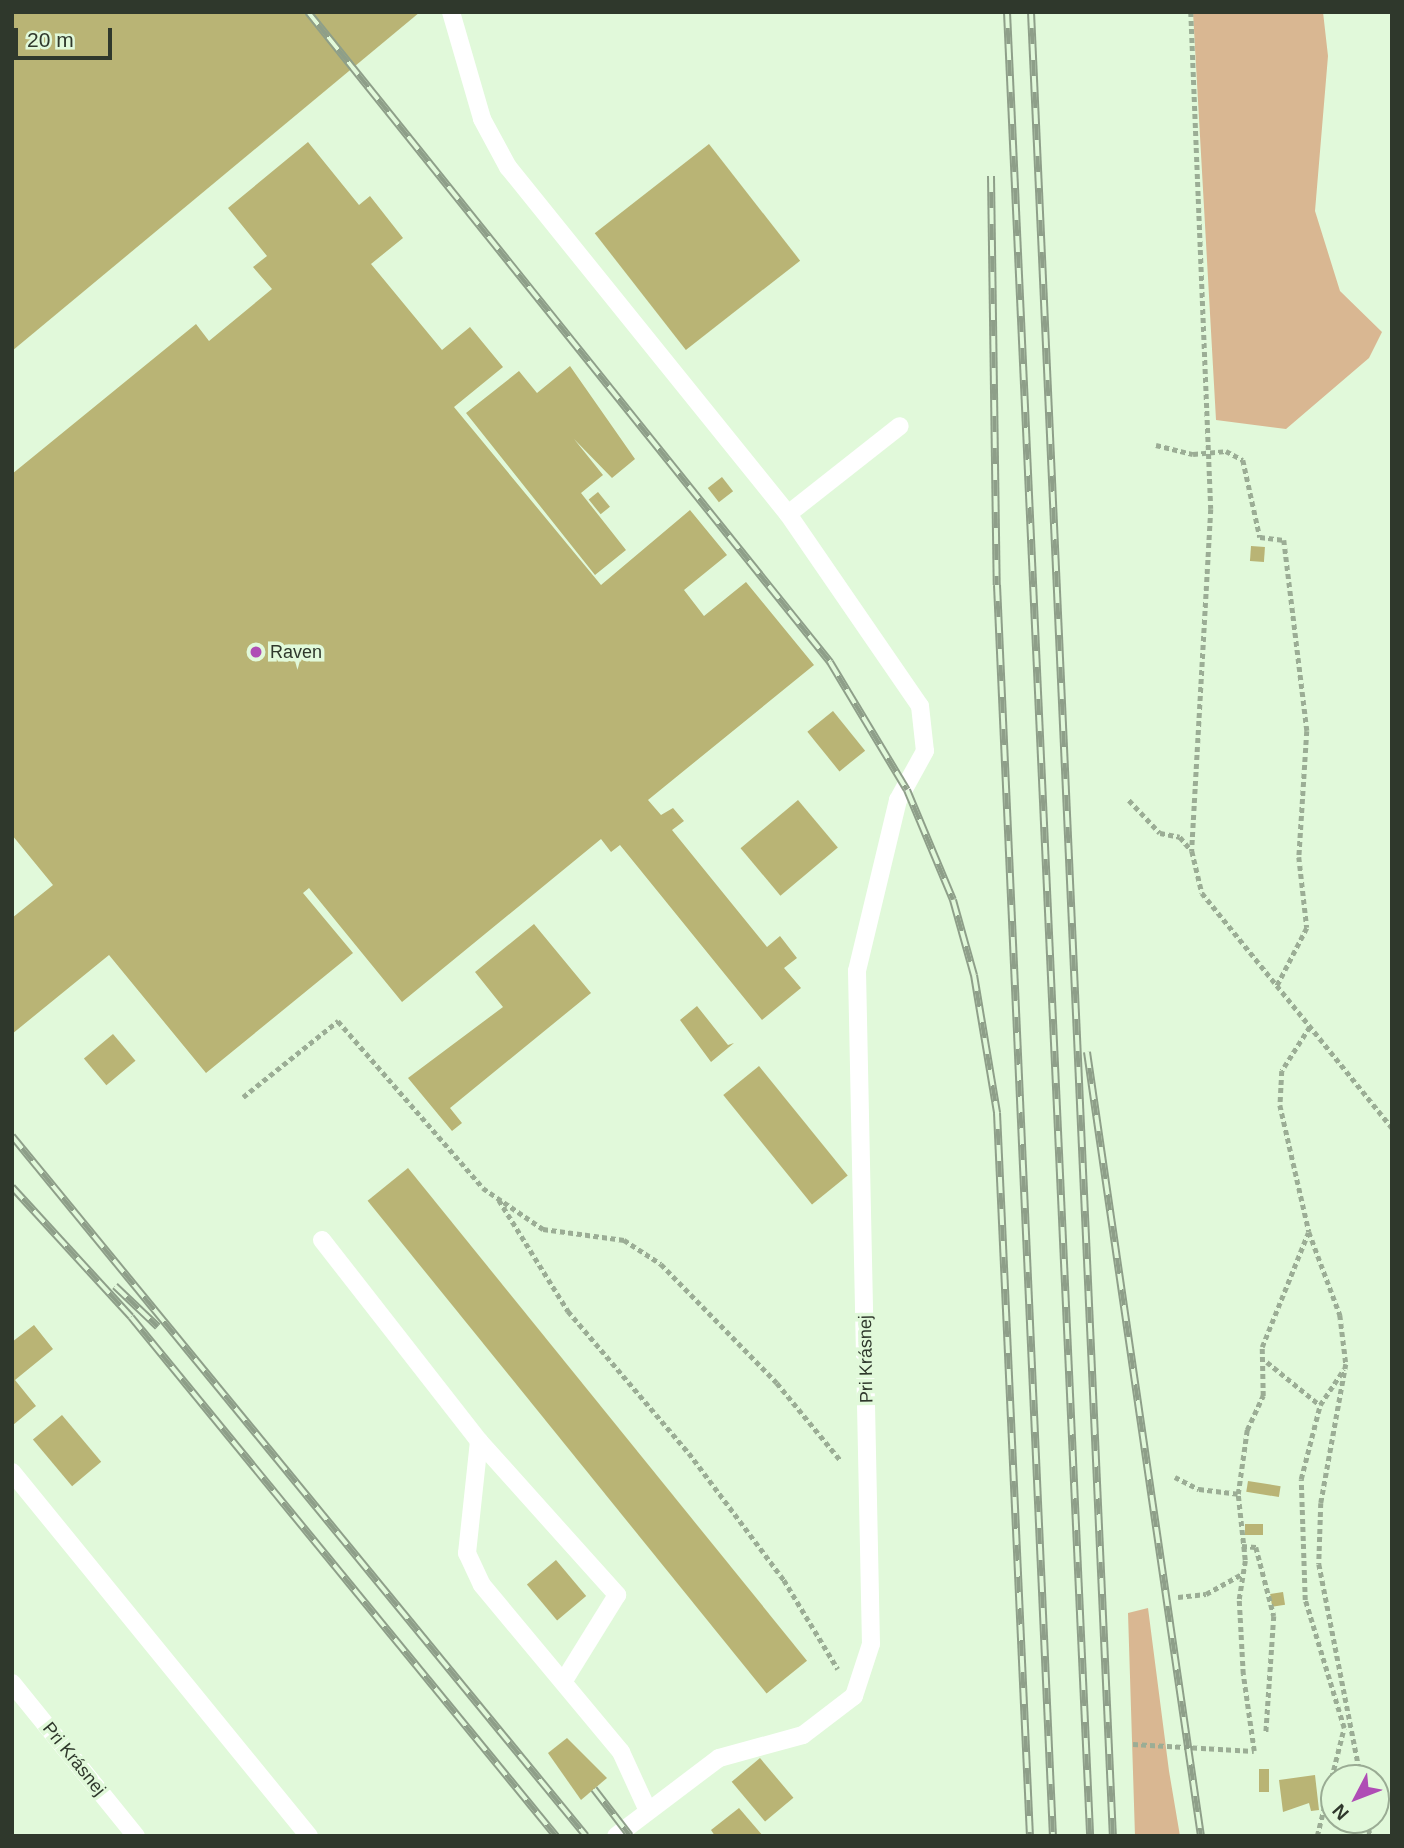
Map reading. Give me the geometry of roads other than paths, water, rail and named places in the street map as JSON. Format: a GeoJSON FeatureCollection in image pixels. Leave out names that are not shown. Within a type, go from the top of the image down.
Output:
{"type":"FeatureCollection","features":[{"type":"Feature","properties":{"kind":"lane"},"geometry":{"type":"LineString","coordinates":[[451,12],[482,119],[508,167],[788,514],[900,426]]}},
{"type":"Feature","properties":{"kind":"lane","name":"Pri Krásnej"},"geometry":{"type":"LineString","coordinates":[[648,1811],[719,1758],[803,1735],[854,1696],[871,1644],[857,971],[898,800],[925,751],[920,706],[788,514]]}},
{"type":"Feature","properties":{"kind":"lane"},"geometry":{"type":"LineString","coordinates":[[322,1240],[479,1441],[617,1595],[563,1682]]}},
{"type":"Feature","properties":{"kind":"lane"},"geometry":{"type":"LineString","coordinates":[[479,1441],[467,1553],[482,1585],[621,1752],[648,1811],[616,1836]]}},
{"type":"Feature","properties":{"kind":"lane"},"geometry":{"type":"LineString","coordinates":[[12,1472],[309,1836]]}},
{"type":"Feature","properties":{"kind":"lane","name":"Pri Krásnej"},"geometry":{"type":"LineString","coordinates":[[12,1683],[136,1836]]}},
{"type":"Feature","properties":{"kind":"railway"},"geometry":{"type":"LineString","coordinates":[[308,12],[830,662],[907,790],[953,900],[974,975],[997,1113],[1030,1836]]}},
{"type":"Feature","properties":{"kind":"railway"},"geometry":{"type":"LineString","coordinates":[[1007,12],[1090,1836]]}},
{"type":"Feature","properties":{"kind":"railway"},"geometry":{"type":"LineString","coordinates":[[1031,12],[1113,1836]]}},
{"type":"Feature","properties":{"kind":"railway"},"geometry":{"type":"LineString","coordinates":[[991,176],[997,585],[1053,1836]]}},
{"type":"Feature","properties":{"kind":"railway"},"geometry":{"type":"LineString","coordinates":[[1087,1052],[1201,1836]]}},
{"type":"Feature","properties":{"kind":"railway"},"geometry":{"type":"LineString","coordinates":[[12,1136],[586,1836]]}},
{"type":"Feature","properties":{"kind":"railway"},"geometry":{"type":"LineString","coordinates":[[12,1187],[131,1317],[556,1836]]}},
{"type":"Feature","properties":{"kind":"railway"},"geometry":{"type":"LineString","coordinates":[[115,1286],[158,1327]]}},
{"type":"Feature","properties":{"kind":"railway"},"geometry":{"type":"LineString","coordinates":[[594,1789],[630,1836]]}},
{"type":"Feature","properties":{"kind":"place","name":"Raven"},"geometry":{"type":"Point","coordinates":[256,652]}}]}
